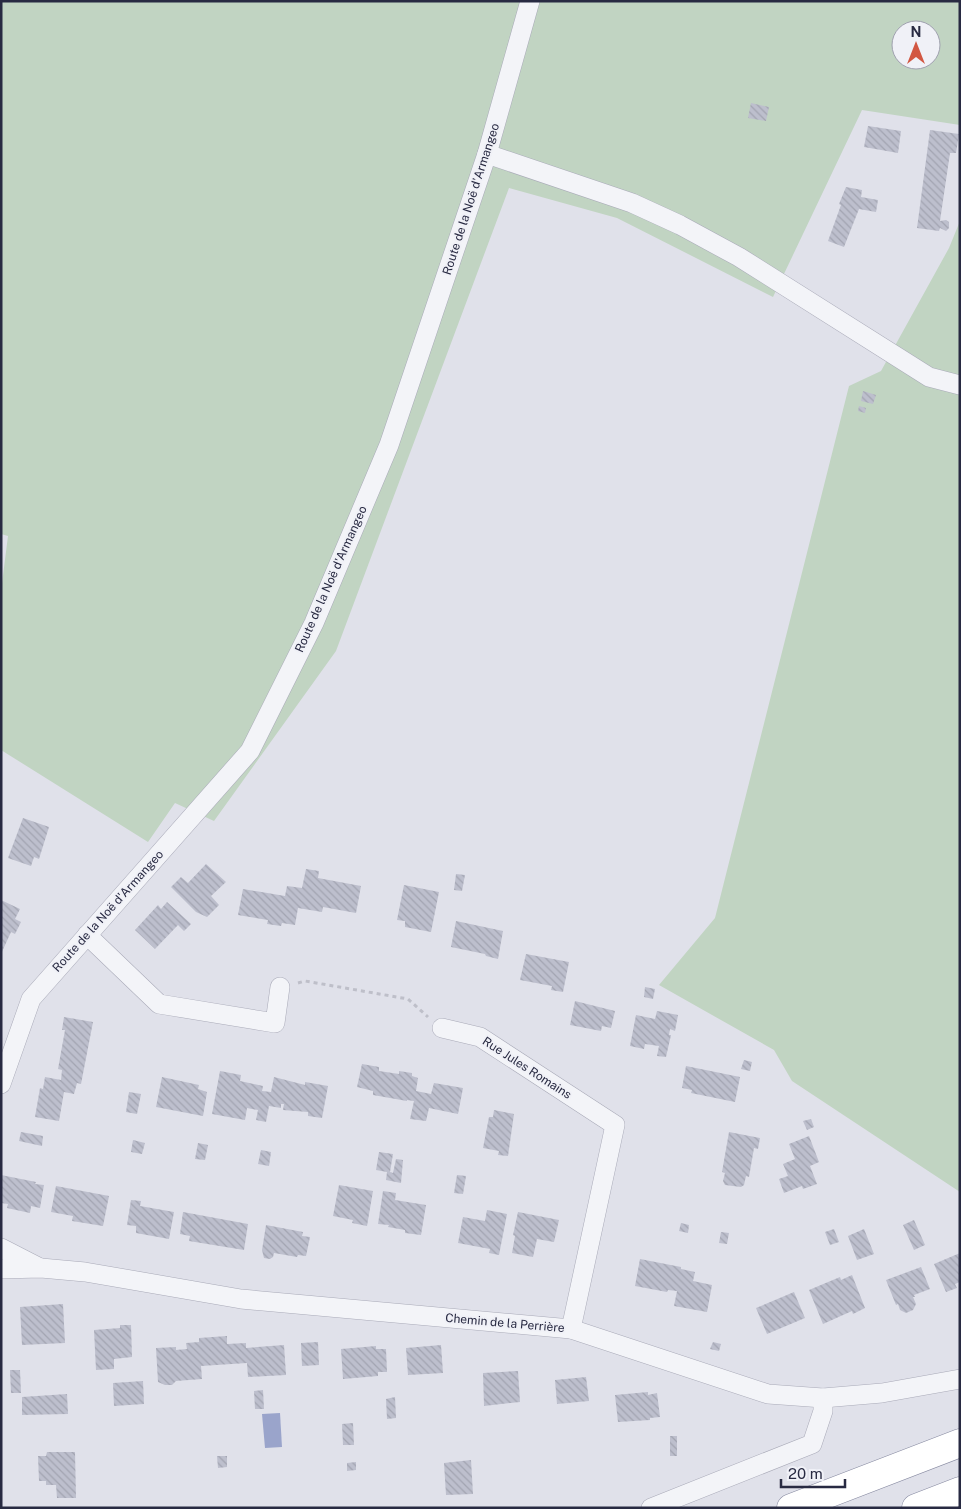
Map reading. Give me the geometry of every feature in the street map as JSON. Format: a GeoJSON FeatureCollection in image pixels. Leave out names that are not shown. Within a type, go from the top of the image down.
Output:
{"type":"FeatureCollection","features":[{"type":"Feature","properties":{"kind":"highway"},"geometry":{"type":"LineString","coordinates":[[791,1508],[960,1443]]}},
{"type":"Feature","properties":{"kind":"highway"},"geometry":{"type":"LineString","coordinates":[[916,1508],[960,1491]]}},
{"type":"Feature","properties":{"kind":"street","name":"Route de la Noë d'Armangeo"},"geometry":{"type":"LineString","coordinates":[[1,1084],[31,998],[250,751],[314,624],[389,445],[487,154],[530,1]]}},
{"type":"Feature","properties":{"kind":"street"},"geometry":{"type":"LineString","coordinates":[[487,154],[632,203],[680,225],[739,257],[929,377],[960,385]]}},
{"type":"Feature","properties":{"kind":"street"},"geometry":{"type":"LineString","coordinates":[[86,935],[160,1004],[275,1023],[280,987]]}},
{"type":"Feature","properties":{"kind":"street","name":"Rue Jules Romains"},"geometry":{"type":"LineString","coordinates":[[442,1028],[480,1037],[615,1125],[571,1328]]}},
{"type":"Feature","properties":{"kind":"street","name":"Chemin de la Perrière"},"geometry":{"type":"LineString","coordinates":[[1,1248],[41,1268]]}},
{"type":"Feature","properties":{"kind":"street","name":"Chemin de la Perrière"},"geometry":{"type":"LineString","coordinates":[[1,1269],[41,1268],[85,1272],[241,1298],[571,1328],[768,1394],[823,1398],[882,1393],[960,1379]]}},
{"type":"Feature","properties":{"kind":"street"},"geometry":{"type":"LineString","coordinates":[[651,1508],[812,1444],[823,1411],[823,1398]]}},
{"type":"Feature","properties":{"kind":"path"},"geometry":{"type":"LineString","coordinates":[[280,987],[304,981],[408,999],[442,1028]]}},
{"type":"Feature","properties":{"kind":"green space"},"geometry":{"type":"Polygon","coordinates":[[[1,1],[960,1],[960,125],[862,110],[773,297],[617,218],[509,188],[336,651],[214,821],[175,803],[148,842],[1,750],[1,591],[8,536],[1,534],[1,1]]]}},
{"type":"Feature","properties":{"kind":"green space"},"geometry":{"type":"Polygon","coordinates":[[[960,221],[960,1192],[792,1081],[774,1050],[659,985],[715,918],[849,386],[881,371],[949,248],[960,221]]]}},
{"type":"Feature","properties":{"kind":"water"},"geometry":{"type":"Polygon","coordinates":[[[280,1413],[282,1447],[265,1448],[262,1414],[280,1413]]]}},
{"type":"Feature","properties":{"kind":"building"},"geometry":{"type":"Polygon","coordinates":[[[751,103],[769,107],[766,121],[748,118],[751,103]]]}},
{"type":"Feature","properties":{"kind":"building"},"geometry":{"type":"Polygon","coordinates":[[[868,126],[901,131],[898,153],[864,147],[868,126]]]}},
{"type":"Feature","properties":{"kind":"building"},"geometry":{"type":"Polygon","coordinates":[[[930,130],[959,134],[956,153],[950,153],[940,221],[946,220],[949,222],[949,228],[946,231],[940,228],[939,231],[917,228],[930,130]]]}},
{"type":"Feature","properties":{"kind":"building"},"geometry":{"type":"Polygon","coordinates":[[[846,187],[862,190],[861,197],[878,200],[876,212],[859,209],[844,247],[828,241],[846,187]]]}},
{"type":"Feature","properties":{"kind":"building"},"geometry":{"type":"Polygon","coordinates":[[[863,391],[876,395],[873,404],[861,401],[863,391]]]}},
{"type":"Feature","properties":{"kind":"building"},"geometry":{"type":"Polygon","coordinates":[[[859,406],[866,408],[865,413],[858,411],[859,406]]]}},
{"type":"Feature","properties":{"kind":"building"},"geometry":{"type":"Polygon","coordinates":[[[23,818],[49,827],[39,859],[34,857],[31,866],[8,858],[23,818]]]}},
{"type":"Feature","properties":{"kind":"building"},"geometry":{"type":"Polygon","coordinates":[[[206,864],[226,882],[211,896],[219,905],[207,917],[196,912],[171,887],[181,877],[188,883],[206,864]]]}},
{"type":"Feature","properties":{"kind":"building"},"geometry":{"type":"Polygon","coordinates":[[[306,869],[319,871],[318,878],[361,886],[356,913],[323,907],[322,912],[298,908],[295,925],[282,923],[281,926],[267,924],[268,920],[238,915],[243,889],[285,896],[287,886],[302,888],[306,869]]]}},
{"type":"Feature","properties":{"kind":"building"},"geometry":{"type":"Polygon","coordinates":[[[456,874],[465,875],[462,891],[454,890],[456,874]]]}},
{"type":"Feature","properties":{"kind":"building"},"geometry":{"type":"Polygon","coordinates":[[[404,885],[439,892],[431,932],[405,927],[405,921],[397,920],[404,885]]]}},
{"type":"Feature","properties":{"kind":"building"},"geometry":{"type":"Polygon","coordinates":[[[1,900],[20,909],[15,919],[21,922],[15,934],[11,932],[1,954],[1,900]]]}},
{"type":"Feature","properties":{"kind":"building"},"geometry":{"type":"Polygon","coordinates":[[[167,902],[191,924],[184,931],[178,925],[155,949],[135,930],[158,905],[161,909],[167,902]]]}},
{"type":"Feature","properties":{"kind":"building"},"geometry":{"type":"Polygon","coordinates":[[[456,921],[503,931],[498,959],[486,956],[485,954],[451,947],[456,921]]]}},
{"type":"Feature","properties":{"kind":"building"},"geometry":{"type":"Polygon","coordinates":[[[526,954],[569,962],[563,992],[551,990],[552,986],[520,980],[526,954]]]}},
{"type":"Feature","properties":{"kind":"building"},"geometry":{"type":"Polygon","coordinates":[[[645,987],[655,989],[653,999],[644,997],[645,987]]]}},
{"type":"Feature","properties":{"kind":"building"},"geometry":{"type":"Polygon","coordinates":[[[575,1001],[615,1011],[611,1028],[602,1026],[601,1031],[570,1025],[575,1001]]]}},
{"type":"Feature","properties":{"kind":"building"},"geometry":{"type":"Polygon","coordinates":[[[657,1011],[678,1015],[675,1031],[670,1029],[669,1035],[671,1035],[666,1057],[657,1056],[659,1046],[645,1044],[644,1049],[630,1046],[636,1015],[655,1019],[657,1011]]]}},
{"type":"Feature","properties":{"kind":"building"},"geometry":{"type":"Polygon","coordinates":[[[64,1017],[93,1022],[81,1084],[77,1083],[74,1094],[64,1092],[59,1121],[35,1117],[40,1088],[43,1089],[45,1077],[61,1080],[62,1070],[58,1069],[65,1030],[62,1030],[64,1017]]]}},
{"type":"Feature","properties":{"kind":"building"},"geometry":{"type":"Polygon","coordinates":[[[744,1060],[752,1062],[750,1071],[741,1069],[744,1060]]]}},
{"type":"Feature","properties":{"kind":"building"},"geometry":{"type":"Polygon","coordinates":[[[362,1064],[379,1067],[379,1071],[399,1074],[399,1071],[412,1073],[412,1076],[418,1078],[416,1091],[431,1094],[434,1083],[463,1088],[458,1114],[429,1108],[426,1121],[410,1119],[414,1101],[373,1095],[373,1091],[357,1087],[362,1064]]]}},
{"type":"Feature","properties":{"kind":"building"},"geometry":{"type":"Polygon","coordinates":[[[686,1066],[740,1077],[735,1102],[691,1093],[692,1090],[682,1088],[686,1066]]]}},
{"type":"Feature","properties":{"kind":"building"},"geometry":{"type":"Polygon","coordinates":[[[220,1071],[241,1075],[240,1081],[263,1086],[262,1091],[271,1092],[274,1077],[305,1085],[305,1082],[328,1086],[322,1118],[308,1116],[308,1112],[283,1110],[284,1104],[281,1104],[281,1108],[269,1106],[266,1122],[256,1120],[258,1110],[247,1108],[245,1120],[212,1114],[220,1071]]]}},
{"type":"Feature","properties":{"kind":"building"},"geometry":{"type":"Polygon","coordinates":[[[162,1077],[199,1085],[198,1089],[207,1092],[203,1116],[156,1107],[162,1077]]]}},
{"type":"Feature","properties":{"kind":"building"},"geometry":{"type":"Polygon","coordinates":[[[129,1092],[141,1094],[137,1114],[126,1112],[129,1092]]]}},
{"type":"Feature","properties":{"kind":"building"},"geometry":{"type":"Polygon","coordinates":[[[494,1110],[514,1114],[508,1156],[498,1155],[499,1151],[483,1148],[489,1117],[493,1117],[494,1110]]]}},
{"type":"Feature","properties":{"kind":"building"},"geometry":{"type":"Polygon","coordinates":[[[811,1119],[814,1127],[807,1130],[803,1121],[811,1119]]]}},
{"type":"Feature","properties":{"kind":"building"},"geometry":{"type":"Polygon","coordinates":[[[21,1132],[43,1136],[42,1146],[19,1141],[21,1132]]]}},
{"type":"Feature","properties":{"kind":"building"},"geometry":{"type":"Polygon","coordinates":[[[729,1132],[760,1138],[758,1149],[754,1148],[749,1177],[746,1176],[744,1185],[741,1187],[725,1185],[723,1181],[725,1173],[722,1172],[729,1132]]]}},
{"type":"Feature","properties":{"kind":"building"},"geometry":{"type":"Polygon","coordinates":[[[809,1136],[819,1162],[810,1166],[817,1184],[803,1189],[802,1186],[784,1193],[779,1179],[788,1176],[783,1164],[795,1159],[789,1144],[809,1136]]]}},
{"type":"Feature","properties":{"kind":"building"},"geometry":{"type":"Polygon","coordinates":[[[133,1140],[145,1143],[142,1154],[131,1152],[133,1140]]]}},
{"type":"Feature","properties":{"kind":"building"},"geometry":{"type":"Polygon","coordinates":[[[198,1143],[208,1145],[205,1160],[195,1159],[198,1143]]]}},
{"type":"Feature","properties":{"kind":"building"},"geometry":{"type":"Polygon","coordinates":[[[261,1150],[271,1152],[269,1166],[258,1164],[261,1150]]]}},
{"type":"Feature","properties":{"kind":"building"},"geometry":{"type":"Polygon","coordinates":[[[379,1152],[393,1154],[390,1172],[393,1173],[396,1159],[403,1160],[401,1183],[386,1180],[387,1172],[376,1170],[379,1152]]]}},
{"type":"Feature","properties":{"kind":"building"},"geometry":{"type":"Polygon","coordinates":[[[1,1175],[44,1185],[40,1208],[31,1206],[30,1213],[7,1208],[8,1204],[1,1203],[1,1175]]]}},
{"type":"Feature","properties":{"kind":"building"},"geometry":{"type":"Polygon","coordinates":[[[457,1175],[466,1176],[463,1194],[454,1193],[457,1175]]]}},
{"type":"Feature","properties":{"kind":"building"},"geometry":{"type":"Polygon","coordinates":[[[339,1185],[373,1191],[367,1226],[352,1223],[353,1220],[333,1216],[339,1185]]]}},
{"type":"Feature","properties":{"kind":"building"},"geometry":{"type":"Polygon","coordinates":[[[56,1186],[109,1196],[103,1226],[72,1221],[73,1216],[51,1212],[56,1186]]]}},
{"type":"Feature","properties":{"kind":"building"},"geometry":{"type":"Polygon","coordinates":[[[383,1191],[396,1193],[395,1200],[426,1205],[421,1235],[405,1233],[405,1230],[378,1224],[383,1191]]]}},
{"type":"Feature","properties":{"kind":"building"},"geometry":{"type":"Polygon","coordinates":[[[131,1200],[141,1201],[140,1206],[174,1212],[169,1239],[136,1233],[136,1226],[127,1225],[131,1200]]]}},
{"type":"Feature","properties":{"kind":"building"},"geometry":{"type":"Polygon","coordinates":[[[487,1210],[507,1214],[499,1255],[489,1253],[490,1249],[458,1243],[463,1217],[485,1221],[487,1210]]]}},
{"type":"Feature","properties":{"kind":"building"},"geometry":{"type":"Polygon","coordinates":[[[183,1212],[248,1224],[244,1250],[189,1241],[190,1236],[180,1234],[183,1212]]]}},
{"type":"Feature","properties":{"kind":"building"},"geometry":{"type":"Polygon","coordinates":[[[518,1212],[559,1220],[554,1242],[537,1239],[533,1257],[512,1253],[515,1236],[513,1235],[518,1212]]]}},
{"type":"Feature","properties":{"kind":"building"},"geometry":{"type":"Polygon","coordinates":[[[914,1220],[925,1245],[914,1250],[903,1225],[914,1220]]]}},
{"type":"Feature","properties":{"kind":"building"},"geometry":{"type":"Polygon","coordinates":[[[681,1223],[689,1225],[688,1233],[679,1231],[681,1223]]]}},
{"type":"Feature","properties":{"kind":"building"},"geometry":{"type":"Polygon","coordinates":[[[266,1225],[303,1232],[302,1236],[310,1237],[306,1256],[298,1255],[297,1257],[274,1253],[270,1259],[264,1258],[262,1250],[266,1225]]]}},
{"type":"Feature","properties":{"kind":"building"},"geometry":{"type":"Polygon","coordinates":[[[834,1229],[839,1242],[830,1245],[825,1232],[834,1229]]]}},
{"type":"Feature","properties":{"kind":"building"},"geometry":{"type":"Polygon","coordinates":[[[864,1229],[874,1254],[857,1260],[848,1236],[864,1229]]]}},
{"type":"Feature","properties":{"kind":"building"},"geometry":{"type":"Polygon","coordinates":[[[721,1232],[729,1233],[727,1244],[719,1243],[721,1232]]]}},
{"type":"Feature","properties":{"kind":"building"},"geometry":{"type":"Polygon","coordinates":[[[960,1253],[960,1282],[955,1284],[957,1288],[946,1292],[934,1264],[960,1253]]]}},
{"type":"Feature","properties":{"kind":"building"},"geometry":{"type":"Polygon","coordinates":[[[640,1259],[681,1267],[681,1269],[695,1272],[693,1281],[712,1285],[707,1312],[674,1306],[677,1291],[668,1290],[667,1292],[635,1286],[640,1259]]]}},
{"type":"Feature","properties":{"kind":"building"},"geometry":{"type":"Polygon","coordinates":[[[921,1267],[930,1289],[914,1295],[916,1304],[913,1310],[906,1313],[900,1310],[898,1304],[896,1305],[886,1280],[921,1267]]]}},
{"type":"Feature","properties":{"kind":"building"},"geometry":{"type":"Polygon","coordinates":[[[852,1275],[865,1308],[853,1314],[852,1311],[823,1324],[809,1290],[840,1277],[841,1280],[852,1275]]]}},
{"type":"Feature","properties":{"kind":"building"},"geometry":{"type":"Polygon","coordinates":[[[794,1292],[805,1318],[767,1334],[756,1308],[794,1292]]]}},
{"type":"Feature","properties":{"kind":"building"},"geometry":{"type":"Polygon","coordinates":[[[63,1304],[65,1343],[22,1345],[20,1307],[63,1304]]]}},
{"type":"Feature","properties":{"kind":"building"},"geometry":{"type":"Polygon","coordinates":[[[120,1325],[131,1325],[132,1357],[114,1359],[114,1369],[96,1370],[94,1330],[120,1328],[120,1325]]]}},
{"type":"Feature","properties":{"kind":"building"},"geometry":{"type":"Polygon","coordinates":[[[227,1336],[227,1344],[246,1343],[246,1348],[284,1345],[286,1375],[248,1377],[247,1363],[201,1366],[202,1379],[176,1381],[172,1385],[158,1382],[156,1348],[176,1347],[176,1350],[187,1349],[186,1343],[199,1342],[199,1338],[227,1336]]]}},
{"type":"Feature","properties":{"kind":"building"},"geometry":{"type":"Polygon","coordinates":[[[318,1342],[319,1365],[302,1366],[301,1343],[318,1342]]]}},
{"type":"Feature","properties":{"kind":"building"},"geometry":{"type":"Polygon","coordinates":[[[713,1342],[721,1344],[719,1351],[710,1349],[713,1342]]]}},
{"type":"Feature","properties":{"kind":"building"},"geometry":{"type":"Polygon","coordinates":[[[441,1345],[443,1373],[408,1375],[406,1348],[441,1345]]]}},
{"type":"Feature","properties":{"kind":"building"},"geometry":{"type":"Polygon","coordinates":[[[376,1346],[376,1349],[386,1349],[387,1372],[378,1372],[378,1376],[343,1379],[341,1349],[376,1346]]]}},
{"type":"Feature","properties":{"kind":"building"},"geometry":{"type":"Polygon","coordinates":[[[10,1370],[20,1370],[21,1393],[11,1393],[10,1370]]]}},
{"type":"Feature","properties":{"kind":"building"},"geometry":{"type":"Polygon","coordinates":[[[518,1371],[520,1402],[484,1406],[483,1373],[518,1371]]]}},
{"type":"Feature","properties":{"kind":"building"},"geometry":{"type":"Polygon","coordinates":[[[586,1377],[589,1401],[557,1404],[555,1380],[586,1377]]]}},
{"type":"Feature","properties":{"kind":"building"},"geometry":{"type":"Polygon","coordinates":[[[143,1381],[144,1404],[114,1406],[113,1383],[143,1381]]]}},
{"type":"Feature","properties":{"kind":"building"},"geometry":{"type":"Polygon","coordinates":[[[263,1390],[264,1409],[255,1409],[254,1391],[263,1390]]]}},
{"type":"Feature","properties":{"kind":"building"},"geometry":{"type":"Polygon","coordinates":[[[648,1392],[648,1395],[657,1393],[660,1417],[650,1418],[650,1420],[618,1422],[615,1395],[648,1392]]]}},
{"type":"Feature","properties":{"kind":"building"},"geometry":{"type":"Polygon","coordinates":[[[67,1394],[68,1414],[22,1415],[22,1397],[67,1394]]]}},
{"type":"Feature","properties":{"kind":"building"},"geometry":{"type":"Polygon","coordinates":[[[395,1397],[396,1418],[387,1419],[386,1399],[395,1397]]]}},
{"type":"Feature","properties":{"kind":"building"},"geometry":{"type":"Polygon","coordinates":[[[353,1423],[354,1445],[343,1445],[342,1424],[353,1423]]]}},
{"type":"Feature","properties":{"kind":"building"},"geometry":{"type":"Polygon","coordinates":[[[670,1436],[677,1436],[677,1456],[670,1456],[670,1436]]]}},
{"type":"Feature","properties":{"kind":"building"},"geometry":{"type":"Polygon","coordinates":[[[47,1452],[75,1452],[76,1498],[57,1498],[56,1485],[46,1485],[46,1481],[39,1481],[38,1456],[46,1456],[47,1452]]]}},
{"type":"Feature","properties":{"kind":"building"},"geometry":{"type":"Polygon","coordinates":[[[217,1456],[227,1456],[227,1467],[218,1468],[217,1456]]]}},
{"type":"Feature","properties":{"kind":"building"},"geometry":{"type":"Polygon","coordinates":[[[471,1460],[473,1494],[446,1495],[444,1463],[471,1460]]]}},
{"type":"Feature","properties":{"kind":"building"},"geometry":{"type":"Polygon","coordinates":[[[356,1462],[356,1470],[347,1471],[347,1463],[356,1462]]]}}]}
